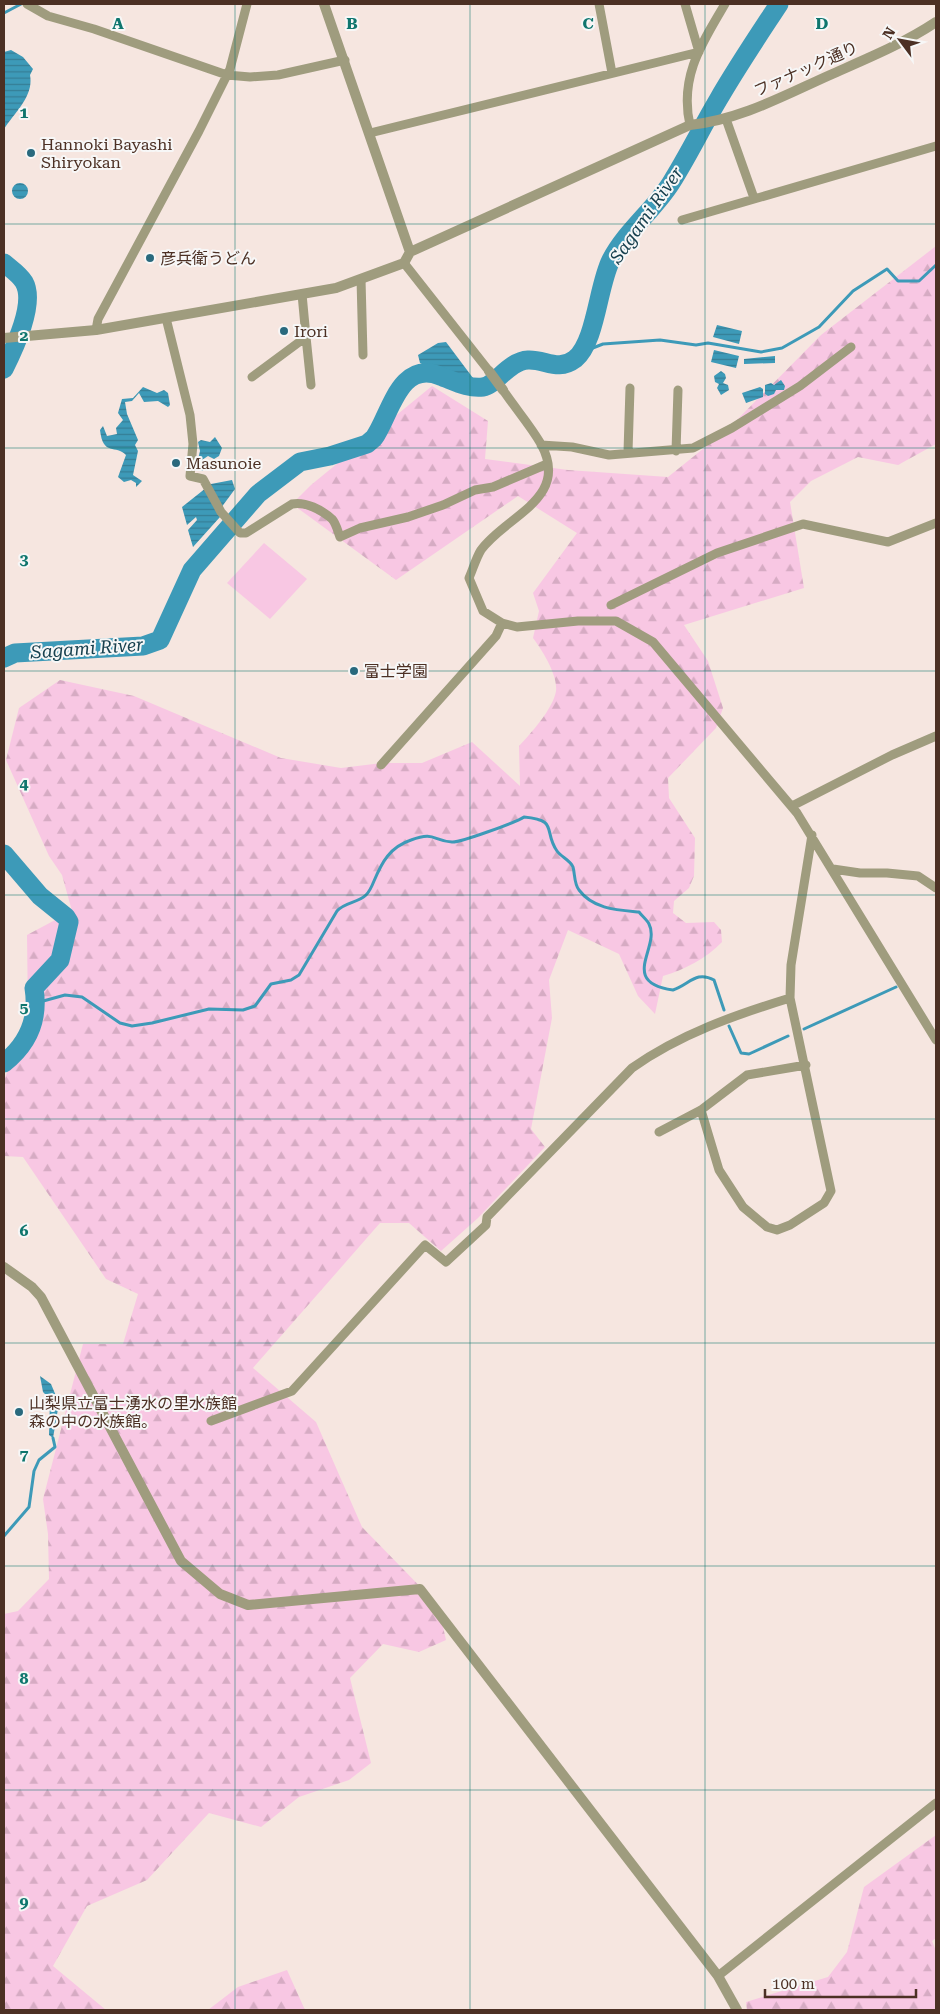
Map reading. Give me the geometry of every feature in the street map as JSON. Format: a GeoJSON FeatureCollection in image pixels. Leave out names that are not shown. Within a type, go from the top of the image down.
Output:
{"type":"FeatureCollection","features":[{"type":"Feature","properties":{"kind":"street"},"geometry":{"type":"LineString","coordinates":[[27,4],[48,16],[94,29],[227,75],[278,76],[345,60]]}},
{"type":"Feature","properties":{"kind":"street"},"geometry":{"type":"LineString","coordinates":[[96,330],[98,319],[200,131],[227,75],[247,4]]}},
{"type":"Feature","properties":{"kind":"street"},"geometry":{"type":"LineString","coordinates":[[4,338],[96,330],[336,288],[404,263],[410,252],[370,132],[324,4]]}},
{"type":"Feature","properties":{"kind":"street"},"geometry":{"type":"LineString","coordinates":[[599,4],[612,72]]}},
{"type":"Feature","properties":{"kind":"street"},"geometry":{"type":"LineString","coordinates":[[685,4],[698,52]]}},
{"type":"Feature","properties":{"kind":"street"},"geometry":{"type":"LineString","coordinates":[[691,125],[686,106],[689,78],[698,52],[726,4]]}},
{"type":"Feature","properties":{"kind":"street","name":"ファナック通り"},"geometry":{"type":"LineString","coordinates":[[410,252],[691,125],[726,119],[764,105],[913,38],[936,22]]}},
{"type":"Feature","properties":{"kind":"street"},"geometry":{"type":"LineString","coordinates":[[370,132],[462,112],[612,72],[698,52]]}},
{"type":"Feature","properties":{"kind":"street"},"geometry":{"type":"LineString","coordinates":[[726,119],[754,198]]}},
{"type":"Feature","properties":{"kind":"street"},"geometry":{"type":"LineString","coordinates":[[682,220],[936,146]]}},
{"type":"Feature","properties":{"kind":"street"},"geometry":{"type":"LineString","coordinates":[[404,263],[503,390],[541,445],[547,464],[548,473],[536,502],[481,550],[469,578],[483,611],[502,623],[517,627],[578,621],[616,621],[653,642],[792,806],[833,869],[936,1040]]}},
{"type":"Feature","properties":{"kind":"street"},"geometry":{"type":"LineString","coordinates":[[361,279],[363,355]]}},
{"type":"Feature","properties":{"kind":"street"},"geometry":{"type":"LineString","coordinates":[[302,294],[311,385]]}},
{"type":"Feature","properties":{"kind":"street"},"geometry":{"type":"LineString","coordinates":[[166,318],[190,415],[192,444],[190,476],[203,479],[221,512],[240,532],[246,533],[292,504],[299,502],[307,504],[333,520],[340,537],[360,528],[408,517],[443,505],[475,490],[493,487],[547,464]]}},
{"type":"Feature","properties":{"kind":"street"},"geometry":{"type":"LineString","coordinates":[[252,377],[306,337]]}},
{"type":"Feature","properties":{"kind":"street"},"geometry":{"type":"LineString","coordinates":[[541,445],[572,447],[610,455],[628,452],[676,451],[693,448],[732,428],[800,386],[851,347]]}},
{"type":"Feature","properties":{"kind":"street"},"geometry":{"type":"LineString","coordinates":[[628,452],[630,388]]}},
{"type":"Feature","properties":{"kind":"street"},"geometry":{"type":"LineString","coordinates":[[676,451],[678,390]]}},
{"type":"Feature","properties":{"kind":"street"},"geometry":{"type":"LineString","coordinates":[[611,605],[717,554],[803,524],[888,542],[936,523]]}},
{"type":"Feature","properties":{"kind":"street"},"geometry":{"type":"LineString","coordinates":[[381,765],[496,636],[502,623]]}},
{"type":"Feature","properties":{"kind":"street"},"geometry":{"type":"LineString","coordinates":[[792,806],[892,755],[936,736]]}},
{"type":"Feature","properties":{"kind":"street"},"geometry":{"type":"LineString","coordinates":[[701,1110],[719,1170],[743,1207],[767,1227],[777,1230],[790,1225],[824,1203],[831,1191],[806,1065],[790,998],[791,965],[812,835]]}},
{"type":"Feature","properties":{"kind":"street"},"geometry":{"type":"LineString","coordinates":[[833,869],[860,874],[887,873],[918,876],[936,888]]}},
{"type":"Feature","properties":{"kind":"street"},"geometry":{"type":"LineString","coordinates":[[210,1421],[292,1391],[425,1245],[446,1262],[486,1225],[487,1217],[638,1064],[649,1056],[722,1019],[790,998]]}},
{"type":"Feature","properties":{"kind":"street"},"geometry":{"type":"LineString","coordinates":[[660,1132],[701,1110],[747,1075],[806,1065]]}},
{"type":"Feature","properties":{"kind":"street"},"geometry":{"type":"LineString","coordinates":[[4,1267],[32,1287],[41,1297],[181,1561],[220,1594],[248,1605],[420,1589],[718,1976],[737,2010]]}},
{"type":"Feature","properties":{"kind":"street"},"geometry":{"type":"LineString","coordinates":[[718,1976],[936,1803]]}},
{"type":"Feature","properties":{"kind":"green space"},"geometry":{"type":"Polygon","coordinates":[[[936,246],[936,444],[898,465],[858,457],[811,481],[790,502],[804,588],[684,625],[708,661],[723,708],[716,728],[668,778],[669,798],[695,838],[694,876],[689,888],[674,901],[673,913],[686,923],[714,922],[721,930],[722,942],[695,963],[663,976],[655,1014],[638,996],[619,954],[568,930],[549,980],[552,1018],[531,1129],[545,1147],[478,1218],[441,1251],[409,1223],[380,1223],[253,1368],[316,1422],[362,1527],[438,1605],[446,1640],[419,1652],[383,1644],[350,1678],[371,1763],[349,1780],[299,1797],[261,1827],[209,1813],[147,1880],[87,1906],[53,1966],[106,2010],[4,2010],[4,1614],[18,1611],[49,1579],[48,1534],[43,1499],[83,1344],[123,1344],[138,1294],[106,1279],[23,1157],[4,1156],[4,1080],[19,1044],[28,1015],[27,935],[72,911],[62,875],[49,856],[6,760],[19,708],[60,680],[134,696],[281,758],[341,768],[382,763],[422,763],[472,742],[520,786],[519,746],[546,713],[556,691],[552,670],[533,638],[539,611],[533,593],[577,533],[518,496],[396,580],[292,504],[311,485],[432,386],[488,421],[485,459],[568,470],[668,477],[729,428],[821,335],[936,246]]]}},
{"type":"Feature","properties":{"kind":"green space"},"geometry":{"type":"Polygon","coordinates":[[[264,543],[307,579],[270,619],[227,583],[264,543]]]}},
{"type":"Feature","properties":{"kind":"green space"},"geometry":{"type":"Polygon","coordinates":[[[936,1835],[936,1938],[932,1941],[936,1951],[936,2010],[747,2010],[746,2002],[828,1977],[847,1952],[864,1887],[936,1835]]]}},
{"type":"Feature","properties":{"kind":"green space"},"geometry":{"type":"Polygon","coordinates":[[[287,1970],[305,2010],[208,2010],[238,1987],[287,1970]]]}},
{"type":"Feature","properties":{"kind":"water"},"geometry":{"type":"Polygon","coordinates":[[[11,50],[23,57],[33,69],[26,97],[4,129],[4,52],[11,50]]]}},
{"type":"Feature","properties":{"kind":"water"},"geometry":{"type":"Polygon","coordinates":[[[20,183],[26,185],[28,191],[26,197],[20,199],[14,197],[12,191],[14,185],[20,183]]]}},
{"type":"Feature","properties":{"kind":"water"},"geometry":{"type":"Polygon","coordinates":[[[717,325],[742,331],[739,344],[713,337],[717,325]]]}},
{"type":"Feature","properties":{"kind":"water"},"geometry":{"type":"Polygon","coordinates":[[[446,342],[476,382],[468,385],[457,383],[420,363],[418,355],[438,343],[446,342]]]}},
{"type":"Feature","properties":{"kind":"water"},"geometry":{"type":"Polygon","coordinates":[[[714,350],[739,356],[736,368],[711,362],[714,350]]]}},
{"type":"Feature","properties":{"kind":"water"},"geometry":{"type":"Polygon","coordinates":[[[775,356],[775,363],[744,364],[744,359],[775,356]]]}},
{"type":"Feature","properties":{"kind":"water"},"geometry":{"type":"Polygon","coordinates":[[[721,371],[725,374],[726,378],[723,383],[728,385],[729,390],[721,395],[717,388],[719,384],[715,382],[714,376],[721,371]]]}},
{"type":"Feature","properties":{"kind":"water"},"geometry":{"type":"Polygon","coordinates":[[[781,380],[785,386],[784,390],[776,390],[774,394],[768,396],[765,394],[765,385],[771,383],[774,385],[781,380]]]}},
{"type":"Feature","properties":{"kind":"water"},"geometry":{"type":"Polygon","coordinates":[[[143,387],[157,393],[164,390],[168,393],[170,405],[168,407],[158,401],[144,402],[139,393],[132,401],[125,402],[127,414],[138,440],[135,445],[138,451],[133,475],[142,481],[136,487],[136,483],[131,480],[124,482],[118,477],[126,455],[118,450],[107,447],[104,444],[100,430],[103,426],[107,436],[117,434],[116,428],[123,420],[118,413],[122,399],[133,398],[143,387]]]}},
{"type":"Feature","properties":{"kind":"water"},"geometry":{"type":"Polygon","coordinates":[[[760,387],[763,389],[763,397],[746,403],[742,393],[760,387]]]}},
{"type":"Feature","properties":{"kind":"water"},"geometry":{"type":"Polygon","coordinates":[[[215,437],[222,448],[219,456],[214,459],[208,456],[202,460],[203,471],[196,468],[200,451],[198,442],[201,440],[210,442],[215,437]]]}},
{"type":"Feature","properties":{"kind":"water"},"geometry":{"type":"Polygon","coordinates":[[[232,480],[235,489],[218,512],[220,517],[193,547],[188,530],[197,520],[196,517],[187,525],[182,507],[211,484],[232,480]]]}},
{"type":"Feature","properties":{"kind":"water"},"geometry":{"type":"Polygon","coordinates":[[[40,1376],[51,1384],[59,1403],[53,1438],[49,1435],[50,1399],[43,1392],[40,1376]]]}},
{"type":"Feature","properties":{"kind":"waterway"},"geometry":{"type":"LineString","coordinates":[[4,13],[21,4]]}},
{"type":"Feature","properties":{"kind":"waterway","name":"Sagami River"},"geometry":{"type":"LineString","coordinates":[[4,658],[15,653],[143,646],[160,640],[192,570],[258,494],[300,462],[330,456],[367,444],[374,438],[380,428],[398,392],[405,382],[415,375],[426,373],[466,386],[483,387],[493,382],[509,368],[521,361],[534,360],[557,365],[569,363],[575,359],[588,340],[607,271],[617,249],[671,183],[725,88],[779,4]]}},
{"type":"Feature","properties":{"kind":"waterway"},"geometry":{"type":"LineString","coordinates":[[4,263],[24,282],[27,291],[26,313],[4,369]]}},
{"type":"Feature","properties":{"kind":"waterway"},"geometry":{"type":"LineString","coordinates":[[580,353],[603,344],[660,340],[696,345],[708,343],[761,352],[782,348],[819,327],[853,291],[887,269],[898,281],[919,281],[936,265]]}},
{"type":"Feature","properties":{"kind":"waterway"},"geometry":{"type":"LineString","coordinates":[[36,1003],[65,995],[82,997],[120,1023],[132,1026],[209,1009],[243,1010],[255,1006],[271,984],[291,980],[299,975],[337,911],[366,895],[384,862],[397,847],[425,836],[452,842],[457,841],[488,832],[524,817],[542,821],[546,824],[553,844],[557,851],[570,862],[573,867],[576,885],[585,896],[598,905],[639,912],[647,921],[651,933],[644,972],[648,980],[657,986],[673,990],[697,977],[708,977],[714,980],[724,1010]]}},
{"type":"Feature","properties":{"kind":"waterway","name":"Sagami River"},"geometry":{"type":"LineString","coordinates":[[4,854],[40,896],[66,917],[69,922],[60,960],[34,988],[35,1010],[30,1030],[20,1048],[4,1063]]}},
{"type":"Feature","properties":{"kind":"waterway"},"geometry":{"type":"LineString","coordinates":[[804,1029],[896,987]]}},
{"type":"Feature","properties":{"kind":"waterway"},"geometry":{"type":"LineString","coordinates":[[729,1026],[741,1053],[749,1054],[788,1036]]}},
{"type":"Feature","properties":{"kind":"waterway"},"geometry":{"type":"LineString","coordinates":[[4,1536],[29,1507],[34,1471],[39,1460],[55,1447],[53,1438]]}},
{"type":"Feature","properties":{"kind":"place","name":"Hannoki Bayashi Shiryokan"},"geometry":{"type":"Point","coordinates":[31,153]}},
{"type":"Feature","properties":{"kind":"place","name":"彦兵衛うどん"},"geometry":{"type":"Point","coordinates":[150,258]}},
{"type":"Feature","properties":{"kind":"place","name":"Irori"},"geometry":{"type":"Point","coordinates":[284,331]}},
{"type":"Feature","properties":{"kind":"place","name":"Masunoie"},"geometry":{"type":"Point","coordinates":[176,463]}},
{"type":"Feature","properties":{"kind":"place","name":"富士学園"},"geometry":{"type":"Point","coordinates":[354,671]}},
{"type":"Feature","properties":{"kind":"place","name":"山梨県立富士湧水の里水族館 森の中の水族館。"},"geometry":{"type":"Point","coordinates":[19,1412]}}]}
